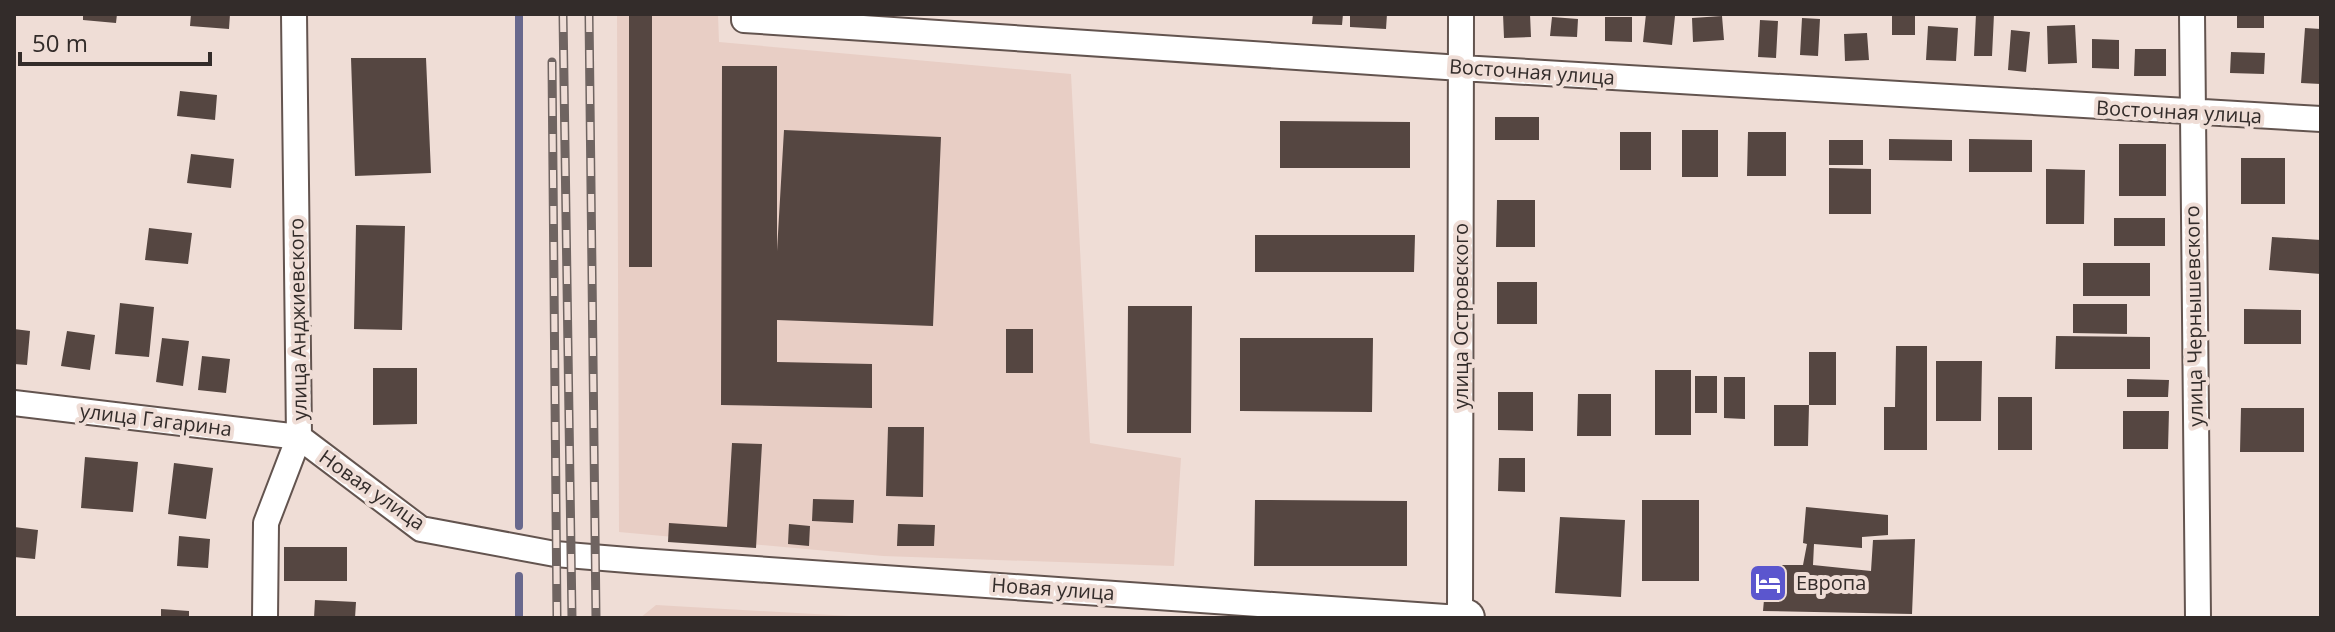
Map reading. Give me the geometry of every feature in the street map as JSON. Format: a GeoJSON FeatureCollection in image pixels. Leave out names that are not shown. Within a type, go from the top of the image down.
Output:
{"type":"FeatureCollection","features":[{"type":"Feature","properties":{"kind":"street","name":"улица Анджиевского"},"geometry":{"type":"LineString","coordinates":[[265,618],[266,523],[299,437],[294,14]]}},
{"type":"Feature","properties":{"kind":"street","name":"улица Островского"},"geometry":{"type":"LineString","coordinates":[[1460,618],[1461,14]]}},
{"type":"Feature","properties":{"kind":"street","name":"улица Чернышевского"},"geometry":{"type":"LineString","coordinates":[[2192,14],[2198,618]]}},
{"type":"Feature","properties":{"kind":"street","name":"Восточная улица"},"geometry":{"type":"LineString","coordinates":[[744,17],[1461,68],[2321,119]]}},
{"type":"Feature","properties":{"kind":"street","name":"улица Гагарина"},"geometry":{"type":"LineString","coordinates":[[14,403],[299,437]]}},
{"type":"Feature","properties":{"kind":"street","name":"Новая улица"},"geometry":{"type":"LineString","coordinates":[[299,437],[421,529],[544,552],[1466,618]]}},
{"type":"Feature","properties":{"kind":"shaded area"},"geometry":{"type":"Polygon","coordinates":[[[617,14],[718,14],[719,42],[1071,74],[1090,443],[1181,458],[1174,566],[883,556],[619,532],[617,14]]]}},
{"type":"Feature","properties":{"kind":"shaded area"},"geometry":{"type":"Polygon","coordinates":[[[656,605],[885,618],[640,618],[656,605]]]}},
{"type":"Feature","properties":{"kind":"building"},"geometry":{"type":"Polygon","coordinates":[[[83,14],[117,14],[116,23],[83,20],[83,14]]]}},
{"type":"Feature","properties":{"kind":"building"},"geometry":{"type":"Polygon","coordinates":[[[191,14],[230,14],[229,29],[190,26],[191,14]]]}},
{"type":"Feature","properties":{"kind":"building"},"geometry":{"type":"Polygon","coordinates":[[[629,14],[652,14],[652,267],[629,267],[629,14]]]}},
{"type":"Feature","properties":{"kind":"building"},"geometry":{"type":"Polygon","coordinates":[[[1313,14],[1343,14],[1342,25],[1312,24],[1313,14]]]}},
{"type":"Feature","properties":{"kind":"building"},"geometry":{"type":"Polygon","coordinates":[[[1350,14],[1387,14],[1386,29],[1350,27],[1350,14]]]}},
{"type":"Feature","properties":{"kind":"building"},"geometry":{"type":"Polygon","coordinates":[[[1503,14],[1530,14],[1531,37],[1504,38],[1503,14]]]}},
{"type":"Feature","properties":{"kind":"building"},"geometry":{"type":"Polygon","coordinates":[[[1646,14],[1675,16],[1672,45],[1643,42],[1646,14]]]}},
{"type":"Feature","properties":{"kind":"building"},"geometry":{"type":"Polygon","coordinates":[[[1892,14],[1915,14],[1915,35],[1892,35],[1892,14]]]}},
{"type":"Feature","properties":{"kind":"building"},"geometry":{"type":"Polygon","coordinates":[[[1976,14],[1994,14],[1992,56],[1974,56],[1976,14]]]}},
{"type":"Feature","properties":{"kind":"building"},"geometry":{"type":"Polygon","coordinates":[[[2237,14],[2264,14],[2264,28],[2237,28],[2237,14]]]}},
{"type":"Feature","properties":{"kind":"building"},"geometry":{"type":"Polygon","coordinates":[[[1722,16],[1724,40],[1693,42],[1692,18],[1722,16]]]}},
{"type":"Feature","properties":{"kind":"building"},"geometry":{"type":"Polygon","coordinates":[[[1552,17],[1578,19],[1577,37],[1550,36],[1552,17]]]}},
{"type":"Feature","properties":{"kind":"building"},"geometry":{"type":"Polygon","coordinates":[[[1605,17],[1632,17],[1632,42],[1605,41],[1605,17]]]}},
{"type":"Feature","properties":{"kind":"building"},"geometry":{"type":"Polygon","coordinates":[[[1802,18],[1820,19],[1818,56],[1800,55],[1802,18]]]}},
{"type":"Feature","properties":{"kind":"building"},"geometry":{"type":"Polygon","coordinates":[[[1760,20],[1778,21],[1776,58],[1758,57],[1760,20]]]}},
{"type":"Feature","properties":{"kind":"building"},"geometry":{"type":"Polygon","coordinates":[[[2075,25],[2077,63],[2048,64],[2047,26],[2075,25]]]}},
{"type":"Feature","properties":{"kind":"building"},"geometry":{"type":"Polygon","coordinates":[[[1928,26],[1958,28],[1956,61],[1926,60],[1928,26]]]}},
{"type":"Feature","properties":{"kind":"building"},"geometry":{"type":"Polygon","coordinates":[[[2305,28],[2321,29],[2321,84],[2301,83],[2305,28]]]}},
{"type":"Feature","properties":{"kind":"building"},"geometry":{"type":"Polygon","coordinates":[[[2011,30],[2030,32],[2026,72],[2008,70],[2011,30]]]}},
{"type":"Feature","properties":{"kind":"building"},"geometry":{"type":"Polygon","coordinates":[[[1867,33],[1869,60],[1845,61],[1844,34],[1867,33]]]}},
{"type":"Feature","properties":{"kind":"building"},"geometry":{"type":"Polygon","coordinates":[[[2092,39],[2119,40],[2119,69],[2092,68],[2092,39]]]}},
{"type":"Feature","properties":{"kind":"building"},"geometry":{"type":"Polygon","coordinates":[[[2135,49],[2166,49],[2166,76],[2134,76],[2135,49]]]}},
{"type":"Feature","properties":{"kind":"building"},"geometry":{"type":"Polygon","coordinates":[[[2231,52],[2265,53],[2264,74],[2230,73],[2231,52]]]}},
{"type":"Feature","properties":{"kind":"building"},"geometry":{"type":"Polygon","coordinates":[[[351,58],[426,58],[431,173],[355,176],[351,58]]]}},
{"type":"Feature","properties":{"kind":"building"},"geometry":{"type":"Polygon","coordinates":[[[722,66],[777,66],[777,251],[784,130],[941,137],[933,326],[777,320],[777,362],[872,364],[872,408],[721,405],[722,66]]]}},
{"type":"Feature","properties":{"kind":"building"},"geometry":{"type":"Polygon","coordinates":[[[180,91],[217,95],[215,120],[177,116],[180,91]]]}},
{"type":"Feature","properties":{"kind":"building"},"geometry":{"type":"Polygon","coordinates":[[[1495,117],[1539,117],[1539,140],[1495,140],[1495,117]]]}},
{"type":"Feature","properties":{"kind":"building"},"geometry":{"type":"Polygon","coordinates":[[[1280,121],[1410,122],[1410,168],[1280,168],[1280,121]]]}},
{"type":"Feature","properties":{"kind":"building"},"geometry":{"type":"Polygon","coordinates":[[[1682,130],[1718,130],[1718,177],[1682,177],[1682,130]]]}},
{"type":"Feature","properties":{"kind":"building"},"geometry":{"type":"Polygon","coordinates":[[[1620,132],[1651,132],[1651,170],[1620,170],[1620,132]]]}},
{"type":"Feature","properties":{"kind":"building"},"geometry":{"type":"Polygon","coordinates":[[[1748,132],[1786,132],[1786,176],[1747,176],[1748,132]]]}},
{"type":"Feature","properties":{"kind":"building"},"geometry":{"type":"Polygon","coordinates":[[[1889,139],[1952,140],[1952,161],[1889,160],[1889,139]]]}},
{"type":"Feature","properties":{"kind":"building"},"geometry":{"type":"Polygon","coordinates":[[[1969,139],[2032,140],[2032,172],[1969,172],[1969,139]]]}},
{"type":"Feature","properties":{"kind":"building"},"geometry":{"type":"Polygon","coordinates":[[[1829,140],[1863,140],[1863,165],[1829,165],[1829,140]]]}},
{"type":"Feature","properties":{"kind":"building"},"geometry":{"type":"Polygon","coordinates":[[[2119,144],[2166,144],[2166,196],[2119,196],[2119,144]]]}},
{"type":"Feature","properties":{"kind":"building"},"geometry":{"type":"Polygon","coordinates":[[[191,154],[234,159],[231,188],[187,183],[191,154]]]}},
{"type":"Feature","properties":{"kind":"building"},"geometry":{"type":"Polygon","coordinates":[[[2241,158],[2285,158],[2285,204],[2241,204],[2241,158]]]}},
{"type":"Feature","properties":{"kind":"building"},"geometry":{"type":"Polygon","coordinates":[[[1829,168],[1871,169],[1871,214],[1829,214],[1829,168]]]}},
{"type":"Feature","properties":{"kind":"building"},"geometry":{"type":"Polygon","coordinates":[[[2046,169],[2085,170],[2084,224],[2046,224],[2046,169]]]}},
{"type":"Feature","properties":{"kind":"building"},"geometry":{"type":"Polygon","coordinates":[[[1497,200],[1535,200],[1535,247],[1496,247],[1497,200]]]}},
{"type":"Feature","properties":{"kind":"building"},"geometry":{"type":"Polygon","coordinates":[[[2114,218],[2165,218],[2165,246],[2114,246],[2114,218]]]}},
{"type":"Feature","properties":{"kind":"building"},"geometry":{"type":"Polygon","coordinates":[[[356,225],[405,226],[402,330],[354,329],[356,225]]]}},
{"type":"Feature","properties":{"kind":"building"},"geometry":{"type":"Polygon","coordinates":[[[149,228],[192,233],[188,264],[145,260],[149,228]]]}},
{"type":"Feature","properties":{"kind":"building"},"geometry":{"type":"Polygon","coordinates":[[[1255,235],[1415,235],[1414,272],[1255,272],[1255,235]]]}},
{"type":"Feature","properties":{"kind":"building"},"geometry":{"type":"Polygon","coordinates":[[[2272,237],[2321,240],[2321,274],[2269,270],[2272,237]]]}},
{"type":"Feature","properties":{"kind":"building"},"geometry":{"type":"Polygon","coordinates":[[[2083,263],[2150,263],[2150,296],[2083,296],[2083,263]]]}},
{"type":"Feature","properties":{"kind":"building"},"geometry":{"type":"Polygon","coordinates":[[[1497,282],[1537,282],[1537,324],[1497,324],[1497,282]]]}},
{"type":"Feature","properties":{"kind":"building"},"geometry":{"type":"Polygon","coordinates":[[[120,303],[154,307],[149,357],[115,354],[120,303]]]}},
{"type":"Feature","properties":{"kind":"building"},"geometry":{"type":"Polygon","coordinates":[[[2073,304],[2127,304],[2127,334],[2073,333],[2073,304]]]}},
{"type":"Feature","properties":{"kind":"building"},"geometry":{"type":"Polygon","coordinates":[[[1128,306],[1192,306],[1191,433],[1127,433],[1128,306]]]}},
{"type":"Feature","properties":{"kind":"building"},"geometry":{"type":"Polygon","coordinates":[[[2244,309],[2301,310],[2301,344],[2244,344],[2244,309]]]}},
{"type":"Feature","properties":{"kind":"building"},"geometry":{"type":"Polygon","coordinates":[[[14,329],[30,331],[27,365],[14,364],[14,329]]]}},
{"type":"Feature","properties":{"kind":"building"},"geometry":{"type":"Polygon","coordinates":[[[1006,329],[1033,329],[1033,373],[1006,373],[1006,329]]]}},
{"type":"Feature","properties":{"kind":"building"},"geometry":{"type":"Polygon","coordinates":[[[67,331],[95,335],[90,370],[61,366],[67,331]]]}},
{"type":"Feature","properties":{"kind":"building"},"geometry":{"type":"Polygon","coordinates":[[[2056,336],[2150,337],[2150,369],[2055,369],[2056,336]]]}},
{"type":"Feature","properties":{"kind":"building"},"geometry":{"type":"Polygon","coordinates":[[[162,338],[189,341],[183,386],[156,382],[162,338]]]}},
{"type":"Feature","properties":{"kind":"building"},"geometry":{"type":"Polygon","coordinates":[[[1240,338],[1373,338],[1372,412],[1240,411],[1240,338]]]}},
{"type":"Feature","properties":{"kind":"building"},"geometry":{"type":"Polygon","coordinates":[[[1896,346],[1927,346],[1927,450],[1884,450],[1884,407],[1895,407],[1896,346]]]}},
{"type":"Feature","properties":{"kind":"building"},"geometry":{"type":"Polygon","coordinates":[[[1809,352],[1836,352],[1836,405],[1809,405],[1809,352]]]}},
{"type":"Feature","properties":{"kind":"building"},"geometry":{"type":"Polygon","coordinates":[[[202,356],[230,359],[226,393],[198,390],[202,356]]]}},
{"type":"Feature","properties":{"kind":"building"},"geometry":{"type":"Polygon","coordinates":[[[1936,361],[1982,361],[1981,421],[1936,421],[1936,361]]]}},
{"type":"Feature","properties":{"kind":"building"},"geometry":{"type":"Polygon","coordinates":[[[373,368],[417,368],[417,424],[373,425],[373,368]]]}},
{"type":"Feature","properties":{"kind":"building"},"geometry":{"type":"Polygon","coordinates":[[[1655,370],[1691,370],[1691,435],[1655,435],[1655,370]]]}},
{"type":"Feature","properties":{"kind":"building"},"geometry":{"type":"Polygon","coordinates":[[[1695,376],[1717,376],[1717,413],[1695,413],[1695,376]]]}},
{"type":"Feature","properties":{"kind":"building"},"geometry":{"type":"Polygon","coordinates":[[[1724,377],[1745,377],[1745,419],[1724,418],[1724,377]]]}},
{"type":"Feature","properties":{"kind":"building"},"geometry":{"type":"Polygon","coordinates":[[[2127,379],[2169,380],[2168,397],[2127,397],[2127,379]]]}},
{"type":"Feature","properties":{"kind":"building"},"geometry":{"type":"Polygon","coordinates":[[[1498,392],[1533,392],[1533,431],[1498,430],[1498,392]]]}},
{"type":"Feature","properties":{"kind":"building"},"geometry":{"type":"Polygon","coordinates":[[[1578,394],[1611,394],[1611,436],[1577,436],[1578,394]]]}},
{"type":"Feature","properties":{"kind":"building"},"geometry":{"type":"Polygon","coordinates":[[[1998,397],[2032,397],[2032,450],[1998,450],[1998,397]]]}},
{"type":"Feature","properties":{"kind":"building"},"geometry":{"type":"Polygon","coordinates":[[[1774,405],[1809,405],[1808,446],[1774,446],[1774,405]]]}},
{"type":"Feature","properties":{"kind":"building"},"geometry":{"type":"Polygon","coordinates":[[[2241,408],[2304,408],[2304,452],[2240,452],[2241,408]]]}},
{"type":"Feature","properties":{"kind":"building"},"geometry":{"type":"Polygon","coordinates":[[[2123,411],[2169,411],[2168,449],[2123,449],[2123,411]]]}},
{"type":"Feature","properties":{"kind":"building"},"geometry":{"type":"Polygon","coordinates":[[[888,427],[924,427],[923,497],[886,496],[888,427]]]}},
{"type":"Feature","properties":{"kind":"building"},"geometry":{"type":"Polygon","coordinates":[[[732,443],[762,444],[756,548],[668,542],[669,523],[727,527],[732,443]]]}},
{"type":"Feature","properties":{"kind":"building"},"geometry":{"type":"Polygon","coordinates":[[[85,457],[138,462],[133,512],[81,508],[85,457]]]}},
{"type":"Feature","properties":{"kind":"building"},"geometry":{"type":"Polygon","coordinates":[[[1499,458],[1525,458],[1525,492],[1498,491],[1499,458]]]}},
{"type":"Feature","properties":{"kind":"building"},"geometry":{"type":"Polygon","coordinates":[[[174,463],[213,468],[206,519],[168,514],[174,463]]]}},
{"type":"Feature","properties":{"kind":"building"},"geometry":{"type":"Polygon","coordinates":[[[813,499],[854,500],[853,523],[812,521],[813,499]]]}},
{"type":"Feature","properties":{"kind":"building"},"geometry":{"type":"Polygon","coordinates":[[[1255,500],[1407,501],[1407,566],[1254,566],[1255,500]]]}},
{"type":"Feature","properties":{"kind":"building"},"geometry":{"type":"Polygon","coordinates":[[[1642,500],[1699,500],[1699,581],[1642,581],[1642,500]]]}},
{"type":"Feature","properties":{"kind":"building"},"geometry":{"type":"Polygon","coordinates":[[[1806,507],[1888,515],[1888,535],[1862,537],[1862,548],[1814,544],[1813,565],[1871,571],[1873,540],[1915,539],[1912,614],[1763,611],[1767,565],[1803,565],[1807,544],[1803,543],[1806,507]]]}},
{"type":"Feature","properties":{"kind":"building"},"geometry":{"type":"Polygon","coordinates":[[[1560,517],[1625,520],[1621,597],[1555,593],[1560,517]]]}},
{"type":"Feature","properties":{"kind":"building"},"geometry":{"type":"Polygon","coordinates":[[[789,524],[810,526],[809,546],[788,544],[789,524]]]}},
{"type":"Feature","properties":{"kind":"building"},"geometry":{"type":"Polygon","coordinates":[[[898,524],[935,525],[934,546],[897,546],[898,524]]]}},
{"type":"Feature","properties":{"kind":"building"},"geometry":{"type":"Polygon","coordinates":[[[14,527],[38,530],[35,559],[14,557],[14,527]]]}},
{"type":"Feature","properties":{"kind":"building"},"geometry":{"type":"Polygon","coordinates":[[[179,536],[210,539],[208,568],[177,566],[179,536]]]}},
{"type":"Feature","properties":{"kind":"building"},"geometry":{"type":"Polygon","coordinates":[[[284,547],[347,547],[347,581],[284,581],[284,547]]]}},
{"type":"Feature","properties":{"kind":"building"},"geometry":{"type":"Polygon","coordinates":[[[315,600],[356,602],[355,618],[314,618],[315,600]]]}},
{"type":"Feature","properties":{"kind":"building"},"geometry":{"type":"Polygon","coordinates":[[[161,609],[189,611],[189,618],[161,618],[161,609]]]}},
{"type":"Feature","properties":{"kind":"waterway"},"geometry":{"type":"LineString","coordinates":[[519,14],[519,526]]}},
{"type":"Feature","properties":{"kind":"waterway"},"geometry":{"type":"LineString","coordinates":[[519,576],[519,618]]}},
{"type":"Feature","properties":{"kind":"railway"},"geometry":{"type":"LineString","coordinates":[[563,14],[572,618]]}},
{"type":"Feature","properties":{"kind":"railway"},"geometry":{"type":"LineString","coordinates":[[589,14],[596,618]]}},
{"type":"Feature","properties":{"kind":"railway"},"geometry":{"type":"LineString","coordinates":[[552,62],[557,618]]}},
{"type":"Feature","properties":{"kind":"place","name":"Европа"},"geometry":{"type":"Point","coordinates":[1768,583]}}]}
